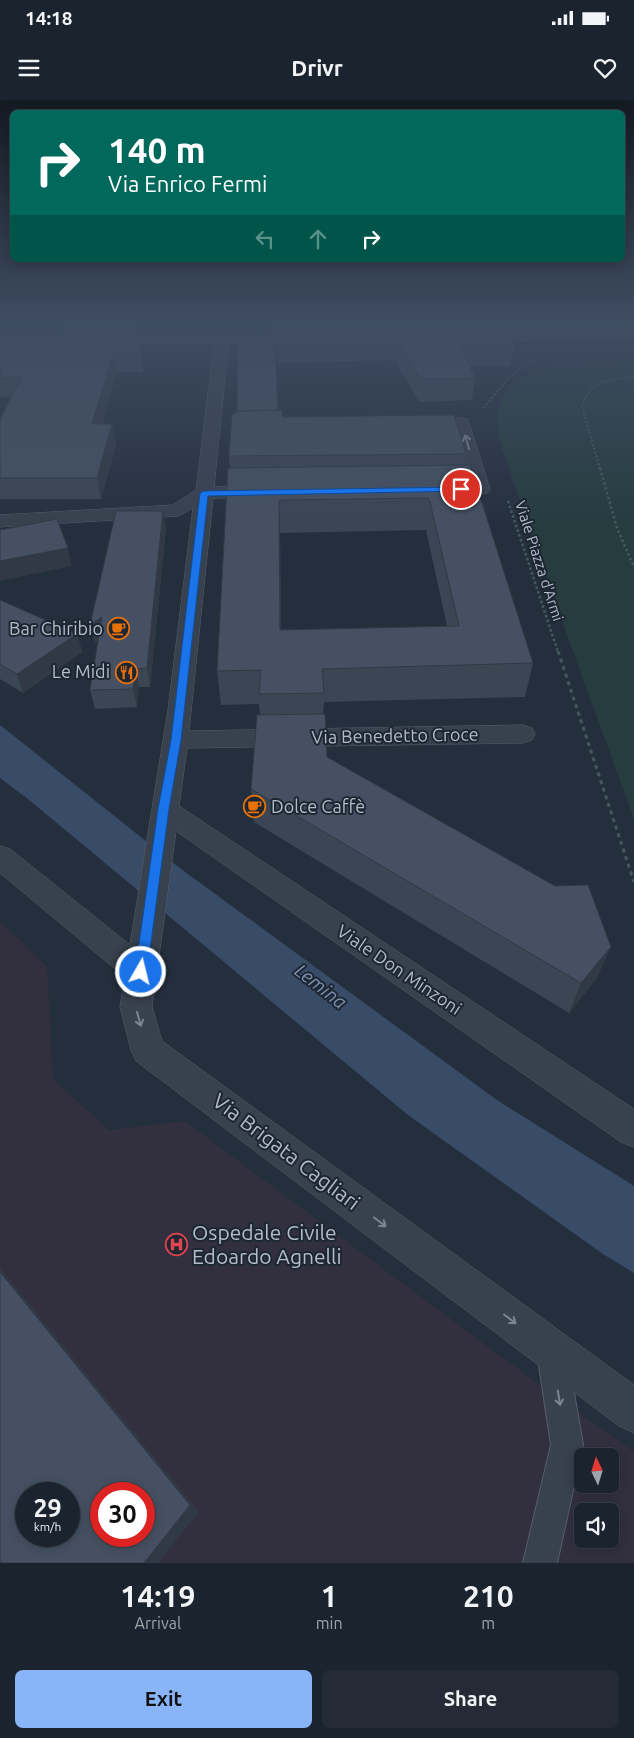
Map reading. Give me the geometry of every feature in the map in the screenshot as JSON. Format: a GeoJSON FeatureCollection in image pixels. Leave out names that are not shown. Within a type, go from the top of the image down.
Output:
{"type":"FeatureCollection","features":[{"type":"Feature","properties":{"kind":"street","name":"Via Brigata Cagliari"},"geometry":{"type":"LineString","coordinates":[[221,393],[220,432],[204,493],[176,740],[159,842],[136,1007],[148,1050],[634,1411]]}},
{"type":"Feature","properties":{"kind":"street"},"geometry":{"type":"LineString","coordinates":[[404,424],[461,423],[481,489],[421,490]]}},
{"type":"Feature","properties":{"kind":"street"},"geometry":{"type":"LineString","coordinates":[[0,521],[53,517],[107,516],[178,510],[204,493],[283,492]]}},
{"type":"Feature","properties":{"kind":"street","name":"Via Benedetto Croce"},"geometry":{"type":"LineString","coordinates":[[176,740],[523,734]]}},
{"type":"Feature","properties":{"kind":"street","name":"Viale Don Minzoni"},"geometry":{"type":"LineString","coordinates":[[164,809],[634,1130]]}},
{"type":"Feature","properties":{"kind":"street"},"geometry":{"type":"LineString","coordinates":[[0,857],[141,972]]}},
{"type":"Feature","properties":{"kind":"lane"},"geometry":{"type":"LineString","coordinates":[[540,1563],[566,1445],[552,1350]]}},
{"type":"Feature","properties":{"kind":"path"},"geometry":{"type":"LineString","coordinates":[[485,414],[484,406],[495,393]]}},
{"type":"Feature","properties":{"kind":"path"},"geometry":{"type":"LineString","coordinates":[[586,393],[582,407],[617,528],[634,567]]}},
{"type":"Feature","properties":{"kind":"path","name":"Viale Piazza d'Armi"},"geometry":{"type":"LineString","coordinates":[[506,496],[634,882]]}},
{"type":"Feature","properties":{"kind":"shaded area","name":"Ospedale Civile Edoardo Agnelli"},"geometry":{"type":"Polygon","coordinates":[[[0,921],[47,967],[53,1079],[109,1130],[185,1121],[507,1361],[634,1452],[634,1563],[0,1563],[0,921]]]}},
{"type":"Feature","properties":{"kind":"green space"},"geometry":{"type":"Polygon","coordinates":[[[506,393],[634,393],[634,819],[552,594],[500,442],[497,413],[506,393]]]}},
{"type":"Feature","properties":{"kind":"water","name":"Lemina"},"geometry":{"type":"Polygon","coordinates":[[[0,725],[181,869],[497,1100],[634,1186],[634,1273],[603,1254],[408,1115],[28,799],[0,778],[0,725]]]}},
{"type":"Feature","properties":{"kind":"building"},"geometry":{"type":"Polygon","coordinates":[[[13,393],[101,393],[92,424],[112,424],[97,478],[0,478],[0,419],[13,393]]]}},
{"type":"Feature","properties":{"kind":"building"},"geometry":{"type":"Polygon","coordinates":[[[237,393],[277,393],[278,410],[237,411],[237,393]]]}},
{"type":"Feature","properties":{"kind":"building"},"geometry":{"type":"Polygon","coordinates":[[[282,410],[282,417],[454,415],[466,454],[229,456],[232,414],[235,414],[236,411],[282,410]]]}},
{"type":"Feature","properties":{"kind":"building"},"geometry":{"type":"Polygon","coordinates":[[[470,465],[533,663],[322,669],[324,693],[259,694],[261,670],[217,671],[228,468],[470,465]],[[429,498],[279,500],[280,630],[459,626],[429,498]]]}},
{"type":"Feature","properties":{"kind":"building"},"geometry":{"type":"Polygon","coordinates":[[[116,511],[163,511],[147,668],[136,669],[133,689],[90,690],[102,617],[90,625],[116,511]]]}},
{"type":"Feature","properties":{"kind":"building"},"geometry":{"type":"Polygon","coordinates":[[[57,519],[68,548],[0,561],[0,530],[57,519]]]}},
{"type":"Feature","properties":{"kind":"building"},"geometry":{"type":"Polygon","coordinates":[[[0,600],[77,634],[17,674],[0,664],[0,600]]]}},
{"type":"Feature","properties":{"kind":"building"},"geometry":{"type":"Polygon","coordinates":[[[325,714],[327,757],[555,886],[588,885],[611,947],[581,983],[251,789],[257,715],[325,714]]]}},
{"type":"Feature","properties":{"kind":"building"},"geometry":{"type":"Polygon","coordinates":[[[0,1272],[190,1505],[144,1563],[0,1563],[0,1272]]]}},
{"type":"Feature","properties":{"kind":"place","name":"Bar Chiribio"},"geometry":{"type":"Point","coordinates":[119,629]}},
{"type":"Feature","properties":{"kind":"place","name":"Le Midi"},"geometry":{"type":"Point","coordinates":[126,672]}},
{"type":"Feature","properties":{"kind":"place","name":"Dolce Caffè"},"geometry":{"type":"Point","coordinates":[255,807]}},
{"type":"Feature","properties":{"kind":"place","name":"Ospedale Civile Edoardo Agnelli"},"geometry":{"type":"Point","coordinates":[176,1245]}},
{"type":"Feature","properties":{"kind":"route"},"geometry":{"type":"LineString","coordinates":[[141,972],[164,809],[176,740],[204,493],[461,489]]}}]}
